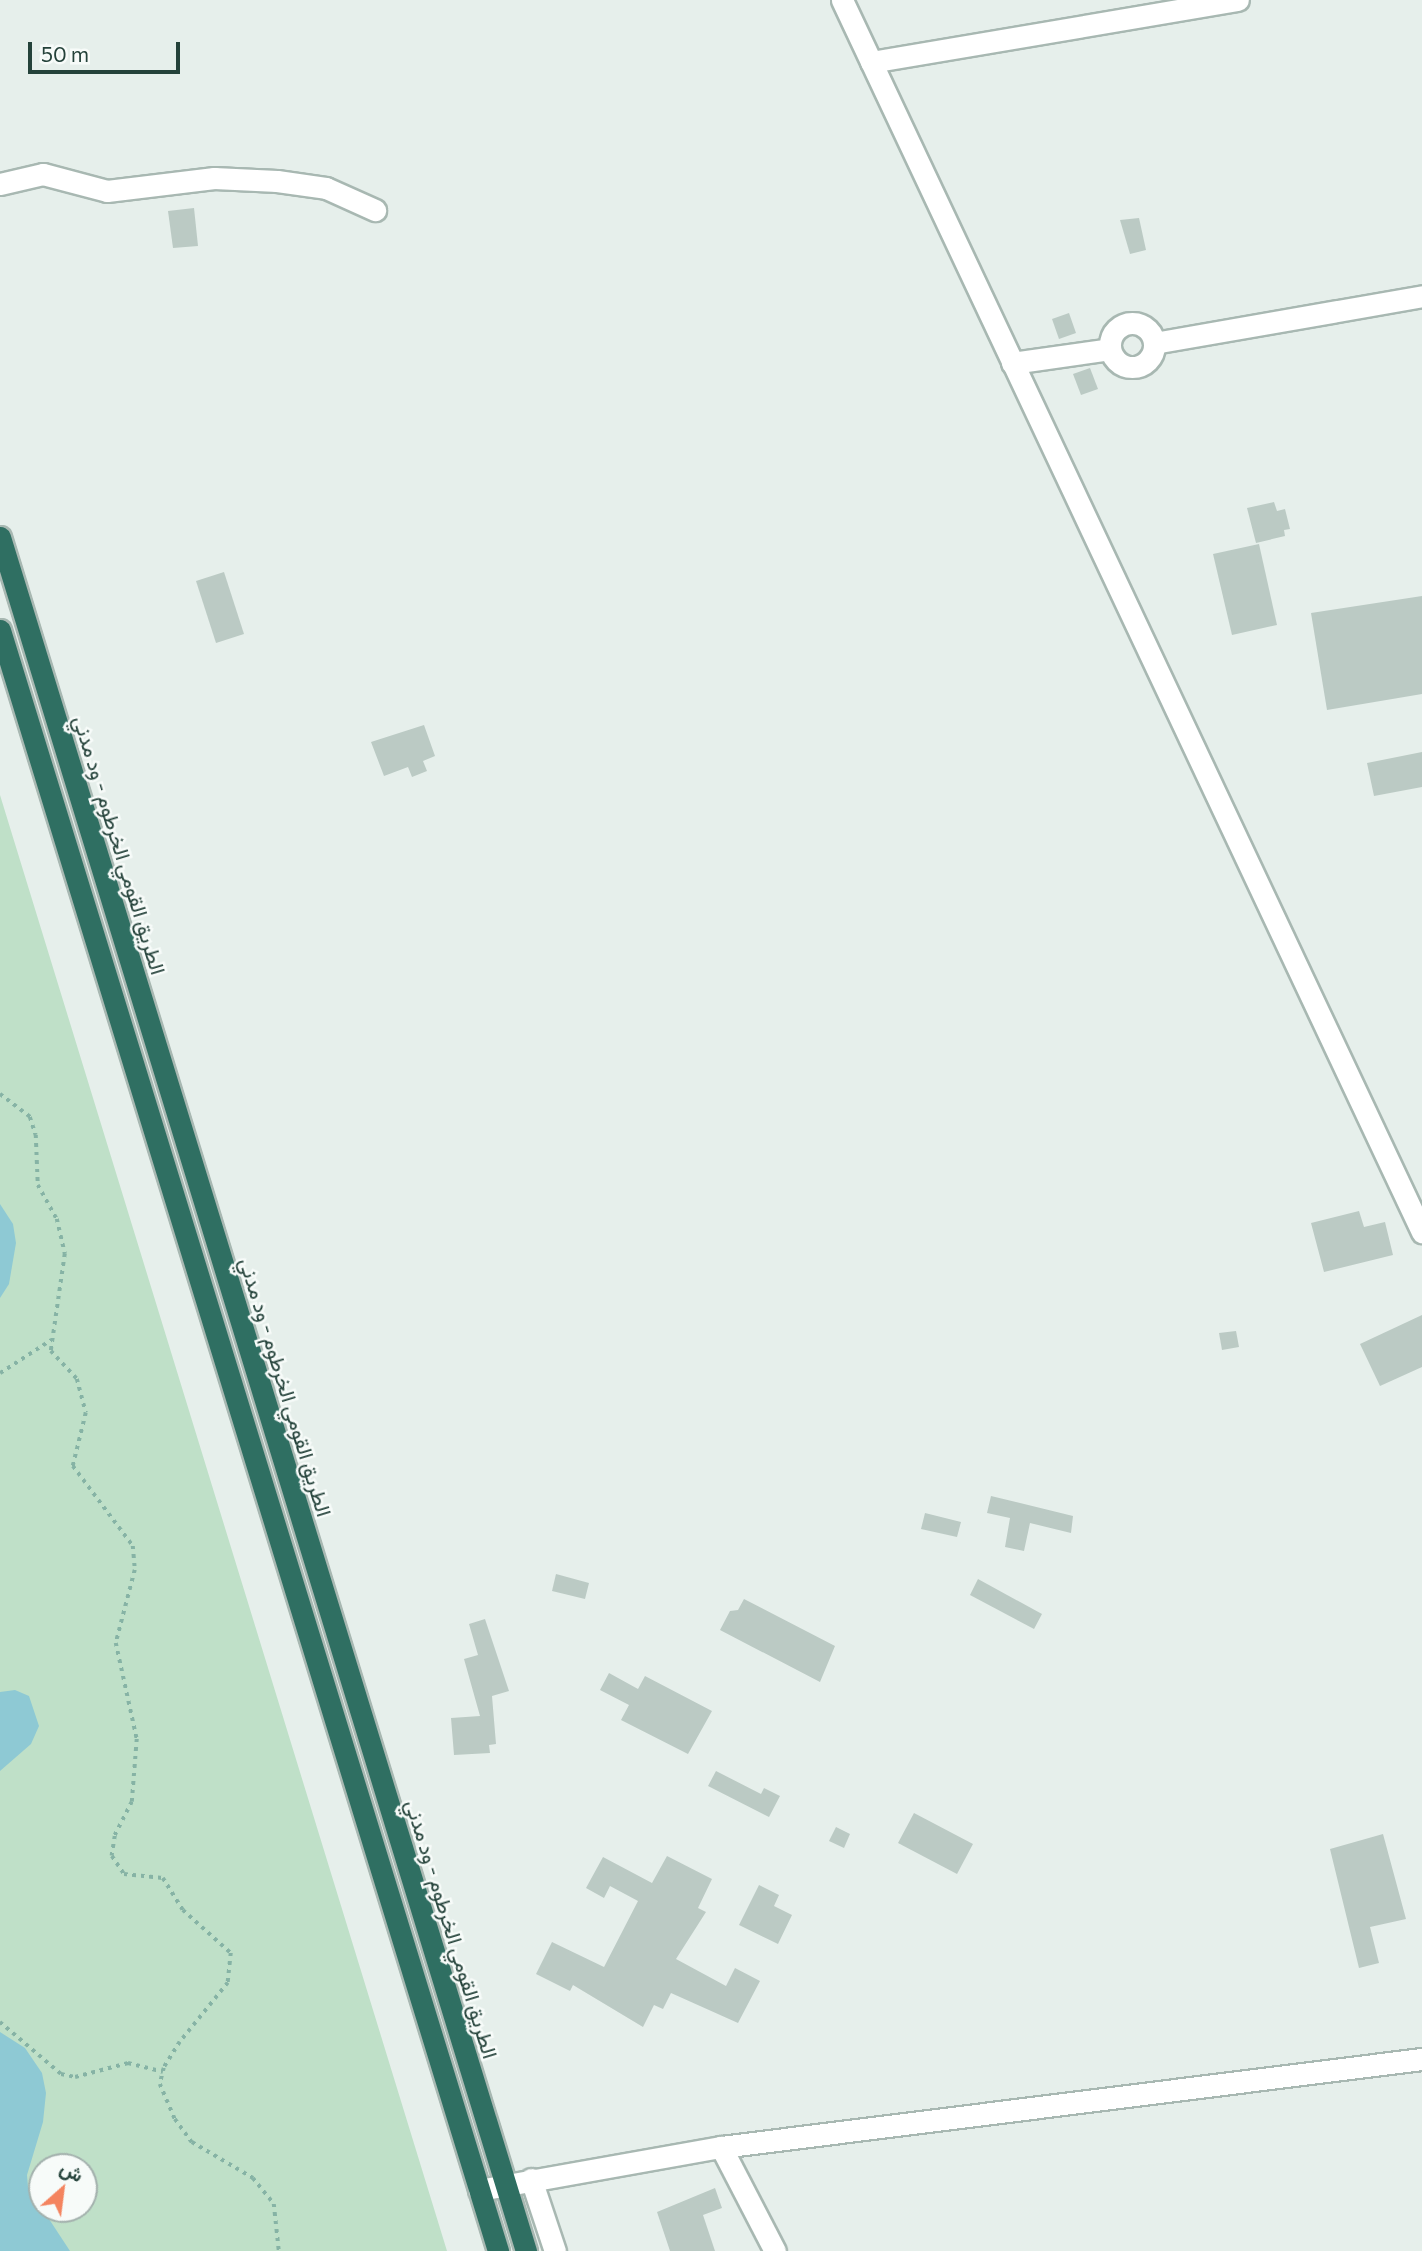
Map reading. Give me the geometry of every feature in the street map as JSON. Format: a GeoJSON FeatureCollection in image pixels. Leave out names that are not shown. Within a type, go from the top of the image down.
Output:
{"type":"FeatureCollection","features":[{"type":"Feature","properties":{"kind":"highway","name":"الطريق القومي الخرطوم - ود مدني"},"geometry":{"type":"LineString","coordinates":[[0,537],[526,2251]]}},
{"type":"Feature","properties":{"kind":"highway"},"geometry":{"type":"LineString","coordinates":[[0,630],[498,2251]]}},
{"type":"Feature","properties":{"kind":"street"},"geometry":{"type":"LineString","coordinates":[[842,0],[1422,1232]]}},
{"type":"Feature","properties":{"kind":"street"},"geometry":{"type":"LineString","coordinates":[[871,62],[1238,0]]}},
{"type":"Feature","properties":{"kind":"street"},"geometry":{"type":"LineString","coordinates":[[0,184],[43,174],[107,191],[214,178],[277,181],[327,188],[375,210]]}},
{"type":"Feature","properties":{"kind":"street"},"geometry":{"type":"LineString","coordinates":[[1154,343],[1422,296]]}},
{"type":"Feature","properties":{"kind":"street"},"geometry":{"type":"LineString","coordinates":[[1130,323],[1144,327],[1154,343],[1148,361],[1134,368],[1119,364],[1110,349],[1116,330],[1130,323]]}},
{"type":"Feature","properties":{"kind":"street"},"geometry":{"type":"LineString","coordinates":[[1012,363],[1110,349]]}},
{"type":"Feature","properties":{"kind":"street"},"geometry":{"type":"LineString","coordinates":[[479,2190],[506,2183],[722,2147],[1422,2059]]}},
{"type":"Feature","properties":{"kind":"street"},"geometry":{"type":"LineString","coordinates":[[722,2147],[775,2251]]}},
{"type":"Feature","properties":{"kind":"street"},"geometry":{"type":"LineString","coordinates":[[531,2179],[555,2251]]}},
{"type":"Feature","properties":{"kind":"path"},"geometry":{"type":"LineString","coordinates":[[0,1094],[30,1117],[36,1135],[38,1185],[57,1219],[65,1254],[51,1351],[77,1379],[86,1413],[73,1466],[133,1546],[135,1570],[116,1643],[137,1740],[132,1802],[115,1836],[112,1856],[124,1874],[163,1878],[183,1910],[231,1953],[228,1983],[180,2042],[163,2072],[160,2084],[192,2142],[253,2178],[274,2204],[279,2251]]}},
{"type":"Feature","properties":{"kind":"path"},"geometry":{"type":"LineString","coordinates":[[0,1373],[51,1340]]}},
{"type":"Feature","properties":{"kind":"path"},"geometry":{"type":"LineString","coordinates":[[0,2022],[61,2074],[75,2077],[128,2063],[163,2072]]}},
{"type":"Feature","properties":{"kind":"green space"},"geometry":{"type":"Polygon","coordinates":[[[0,795],[447,2251],[0,2251],[0,795]]]}},
{"type":"Feature","properties":{"kind":"water"},"geometry":{"type":"Polygon","coordinates":[[[0,1204],[13,1224],[16,1243],[9,1284],[0,1298],[0,1204]]]}},
{"type":"Feature","properties":{"kind":"water"},"geometry":{"type":"Polygon","coordinates":[[[15,1690],[29,1696],[39,1726],[31,1744],[0,1771],[0,1692],[15,1690]]]}},
{"type":"Feature","properties":{"kind":"water"},"geometry":{"type":"Polygon","coordinates":[[[0,2032],[25,2048],[42,2073],[46,2093],[43,2122],[34,2153],[28,2153],[28,2223],[52,2223],[70,2251],[0,2251],[0,2032]]]}},
{"type":"Feature","properties":{"kind":"building"},"geometry":{"type":"Polygon","coordinates":[[[194,208],[198,246],[173,248],[168,211],[194,208]]]}},
{"type":"Feature","properties":{"kind":"building"},"geometry":{"type":"Polygon","coordinates":[[[1139,218],[1146,250],[1130,254],[1120,220],[1139,218]]]}},
{"type":"Feature","properties":{"kind":"building"},"geometry":{"type":"Polygon","coordinates":[[[1069,313],[1076,333],[1059,339],[1052,319],[1069,313]]]}},
{"type":"Feature","properties":{"kind":"building"},"geometry":{"type":"Polygon","coordinates":[[[1090,368],[1098,389],[1081,395],[1073,374],[1090,368]]]}},
{"type":"Feature","properties":{"kind":"building"},"geometry":{"type":"Polygon","coordinates":[[[1274,502],[1277,511],[1285,509],[1290,529],[1284,530],[1285,536],[1256,543],[1247,508],[1274,502]]]}},
{"type":"Feature","properties":{"kind":"building"},"geometry":{"type":"Polygon","coordinates":[[[1259,544],[1277,625],[1232,635],[1213,554],[1259,544]]]}},
{"type":"Feature","properties":{"kind":"building"},"geometry":{"type":"Polygon","coordinates":[[[224,572],[244,634],[216,643],[196,581],[224,572]]]}},
{"type":"Feature","properties":{"kind":"building"},"geometry":{"type":"Polygon","coordinates":[[[1422,596],[1422,694],[1327,710],[1311,613],[1422,596]]]}},
{"type":"Feature","properties":{"kind":"building"},"geometry":{"type":"Polygon","coordinates":[[[424,725],[435,756],[423,761],[427,771],[412,777],[408,767],[384,776],[371,742],[424,725]]]}},
{"type":"Feature","properties":{"kind":"building"},"geometry":{"type":"Polygon","coordinates":[[[1422,752],[1422,787],[1374,796],[1367,763],[1422,752]]]}},
{"type":"Feature","properties":{"kind":"building"},"geometry":{"type":"Polygon","coordinates":[[[1359,1211],[1364,1227],[1385,1222],[1393,1255],[1324,1272],[1311,1223],[1359,1211]]]}},
{"type":"Feature","properties":{"kind":"building"},"geometry":{"type":"Polygon","coordinates":[[[1422,1315],[1422,1367],[1380,1386],[1360,1344],[1422,1315]]]}},
{"type":"Feature","properties":{"kind":"building"},"geometry":{"type":"Polygon","coordinates":[[[1236,1331],[1239,1347],[1222,1350],[1219,1333],[1236,1331]]]}},
{"type":"Feature","properties":{"kind":"building"},"geometry":{"type":"Polygon","coordinates":[[[991,1496],[1073,1516],[1071,1533],[1030,1523],[1024,1551],[1005,1547],[1010,1518],[987,1513],[991,1496]]]}},
{"type":"Feature","properties":{"kind":"building"},"geometry":{"type":"Polygon","coordinates":[[[925,1513],[961,1522],[957,1537],[921,1529],[925,1513]]]}},
{"type":"Feature","properties":{"kind":"building"},"geometry":{"type":"Polygon","coordinates":[[[556,1574],[589,1583],[585,1599],[552,1591],[556,1574]]]}},
{"type":"Feature","properties":{"kind":"building"},"geometry":{"type":"Polygon","coordinates":[[[978,1579],[1042,1614],[1034,1629],[970,1595],[978,1579]]]}},
{"type":"Feature","properties":{"kind":"building"},"geometry":{"type":"Polygon","coordinates":[[[744,1599],[835,1646],[820,1682],[720,1630],[730,1611],[738,1610],[744,1599]]]}},
{"type":"Feature","properties":{"kind":"building"},"geometry":{"type":"Polygon","coordinates":[[[485,1619],[509,1691],[492,1696],[496,1744],[489,1745],[490,1753],[454,1755],[451,1718],[480,1716],[464,1659],[478,1655],[469,1624],[485,1619]]]}},
{"type":"Feature","properties":{"kind":"building"},"geometry":{"type":"Polygon","coordinates":[[[609,1673],[638,1689],[645,1676],[712,1711],[688,1754],[621,1720],[629,1705],[600,1690],[609,1673]]]}},
{"type":"Feature","properties":{"kind":"building"},"geometry":{"type":"Polygon","coordinates":[[[716,1771],[761,1794],[764,1788],[780,1796],[769,1817],[708,1786],[716,1771]]]}},
{"type":"Feature","properties":{"kind":"building"},"geometry":{"type":"Polygon","coordinates":[[[914,1813],[973,1844],[957,1874],[898,1843],[914,1813]]]}},
{"type":"Feature","properties":{"kind":"building"},"geometry":{"type":"Polygon","coordinates":[[[836,1827],[850,1834],[844,1848],[829,1841],[836,1827]]]}},
{"type":"Feature","properties":{"kind":"building"},"geometry":{"type":"Polygon","coordinates":[[[1383,1834],[1406,1919],[1370,1927],[1379,1963],[1359,1968],[1330,1849],[1383,1834]]]}},
{"type":"Feature","properties":{"kind":"building"},"geometry":{"type":"Polygon","coordinates":[[[667,1856],[712,1879],[698,1908],[706,1912],[676,1959],[726,1986],[735,1968],[760,1981],[738,2023],[671,1993],[663,2009],[654,2005],[643,2027],[573,1985],[570,1991],[536,1974],[552,1942],[604,1967],[638,1901],[610,1886],[604,1898],[586,1888],[603,1857],[652,1883],[667,1856]]]}},
{"type":"Feature","properties":{"kind":"building"},"geometry":{"type":"Polygon","coordinates":[[[759,1885],[779,1895],[774,1906],[792,1915],[778,1944],[739,1925],[759,1885]]]}},
{"type":"Feature","properties":{"kind":"building"},"geometry":{"type":"Polygon","coordinates":[[[715,2188],[722,2208],[703,2215],[715,2251],[670,2251],[657,2212],[715,2188]]]}}]}
